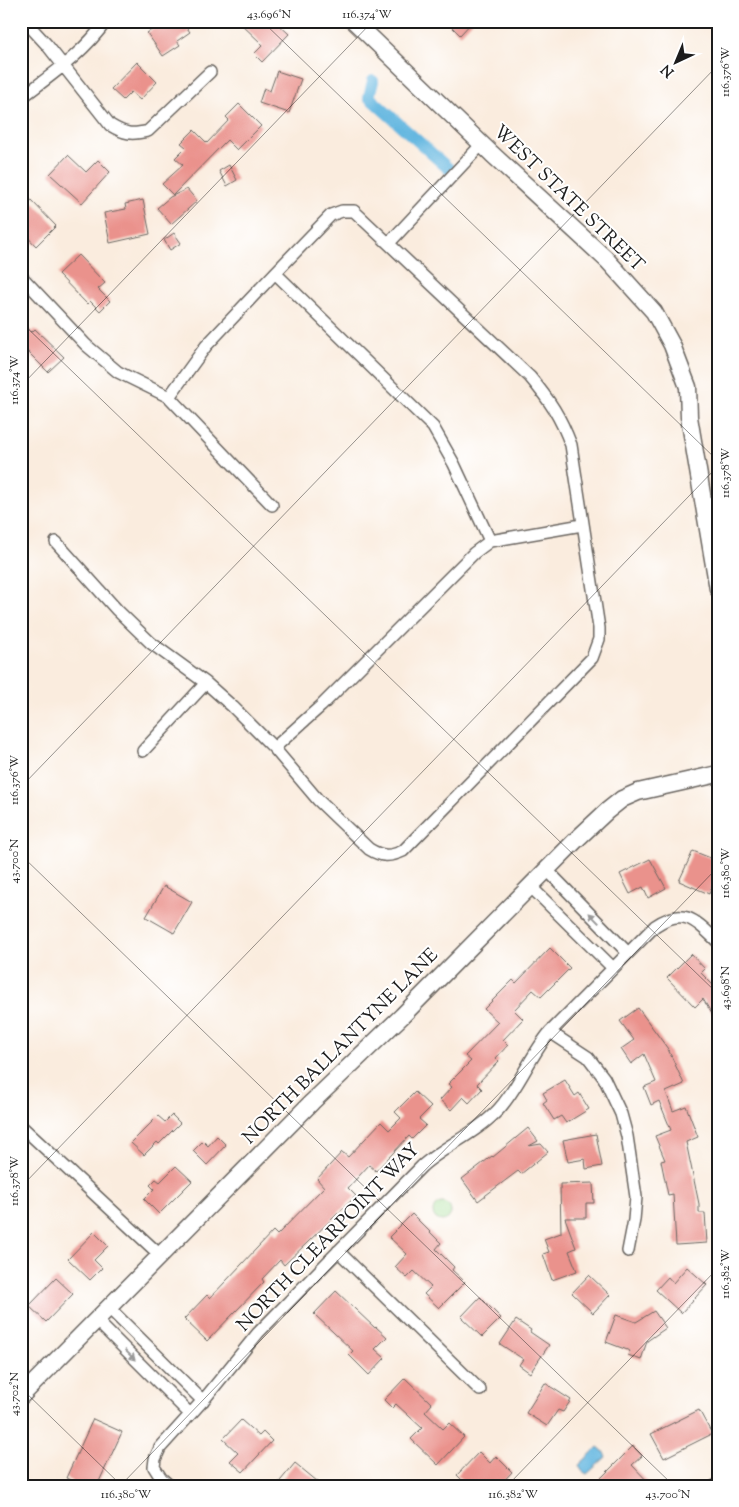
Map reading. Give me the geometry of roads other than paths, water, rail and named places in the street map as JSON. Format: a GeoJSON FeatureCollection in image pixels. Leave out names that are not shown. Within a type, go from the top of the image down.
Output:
{"type":"FeatureCollection","features":[{"type":"Feature","properties":{"kind":"street"},"geometry":{"type":"LineString","coordinates":[[25,21],[64,66],[110,125],[122,132],[135,134],[148,131],[210,72]]}},
{"type":"Feature","properties":{"kind":"street"},"geometry":{"type":"LineString","coordinates":[[21,98],[64,66],[93,38],[106,21]]}},
{"type":"Feature","properties":{"kind":"street","name":"WEST STATE STREET"},"geometry":{"type":"LineString","coordinates":[[354,21],[482,144],[607,260],[654,312],[672,344],[688,387],[689,417],[718,589]]}},
{"type":"Feature","properties":{"kind":"street"},"geometry":{"type":"LineString","coordinates":[[389,243],[482,144]]}},
{"type":"Feature","properties":{"kind":"street"},"geometry":{"type":"LineString","coordinates":[[56,542],[151,643],[206,683],[274,748],[318,800],[369,849],[387,856],[403,851],[586,665],[596,649],[599,628],[570,445],[563,424],[550,401],[530,376],[354,211],[342,211],[331,215],[206,346],[169,397]]}},
{"type":"Feature","properties":{"kind":"street"},"geometry":{"type":"LineString","coordinates":[[274,273],[433,426],[454,464],[490,541]]}},
{"type":"Feature","properties":{"kind":"street"},"geometry":{"type":"LineString","coordinates":[[21,276],[86,344],[118,372],[169,397],[272,505]]}},
{"type":"Feature","properties":{"kind":"street"},"geometry":{"type":"LineString","coordinates":[[274,748],[321,706],[474,553],[490,541],[582,525]]}},
{"type":"Feature","properties":{"kind":"street"},"geometry":{"type":"LineString","coordinates":[[143,751],[206,683]]}},
{"type":"Feature","properties":{"kind":"street","name":"NORTH BALLANTYNE LANE"},"geometry":{"type":"LineString","coordinates":[[21,1396],[312,1102],[402,1016],[601,817],[622,800],[638,792],[718,774]]}},
{"type":"Feature","properties":{"kind":"street"},"geometry":{"type":"LineString","coordinates":[[547,870],[628,953]]}},
{"type":"Feature","properties":{"kind":"street"},"geometry":{"type":"LineString","coordinates":[[530,886],[613,968]]}},
{"type":"Feature","properties":{"kind":"street","name":"NORTH CLEARPOINT WAY"},"geometry":{"type":"LineString","coordinates":[[170,1486],[161,1478],[154,1467],[154,1459],[160,1448],[258,1333],[422,1166],[436,1153],[488,1120],[500,1108],[550,1032],[654,926],[666,918],[683,917],[696,920],[718,942]]}},
{"type":"Feature","properties":{"kind":"street"},"geometry":{"type":"LineString","coordinates":[[550,1032],[588,1057],[604,1078],[621,1114],[627,1136],[636,1197],[628,1251]]}},
{"type":"Feature","properties":{"kind":"street"},"geometry":{"type":"LineString","coordinates":[[21,1126],[160,1255]]}},
{"type":"Feature","properties":{"kind":"street"},"geometry":{"type":"LineString","coordinates":[[338,1251],[480,1390]]}},
{"type":"Feature","properties":{"kind":"street"},"geometry":{"type":"LineString","coordinates":[[108,1307],[202,1401]]}},
{"type":"Feature","properties":{"kind":"street"},"geometry":{"type":"LineString","coordinates":[[96,1320],[190,1414]]}},
{"type":"Feature","properties":{"kind":"water"},"geometry":{"type":"Polygon","coordinates":[[[598,1447],[606,1457],[587,1474],[582,1471],[579,1465],[598,1447]]]}},
{"type":"Feature","properties":{"kind":"waterway"},"geometry":{"type":"LineString","coordinates":[[373,81],[369,97],[450,170]]}}]}
